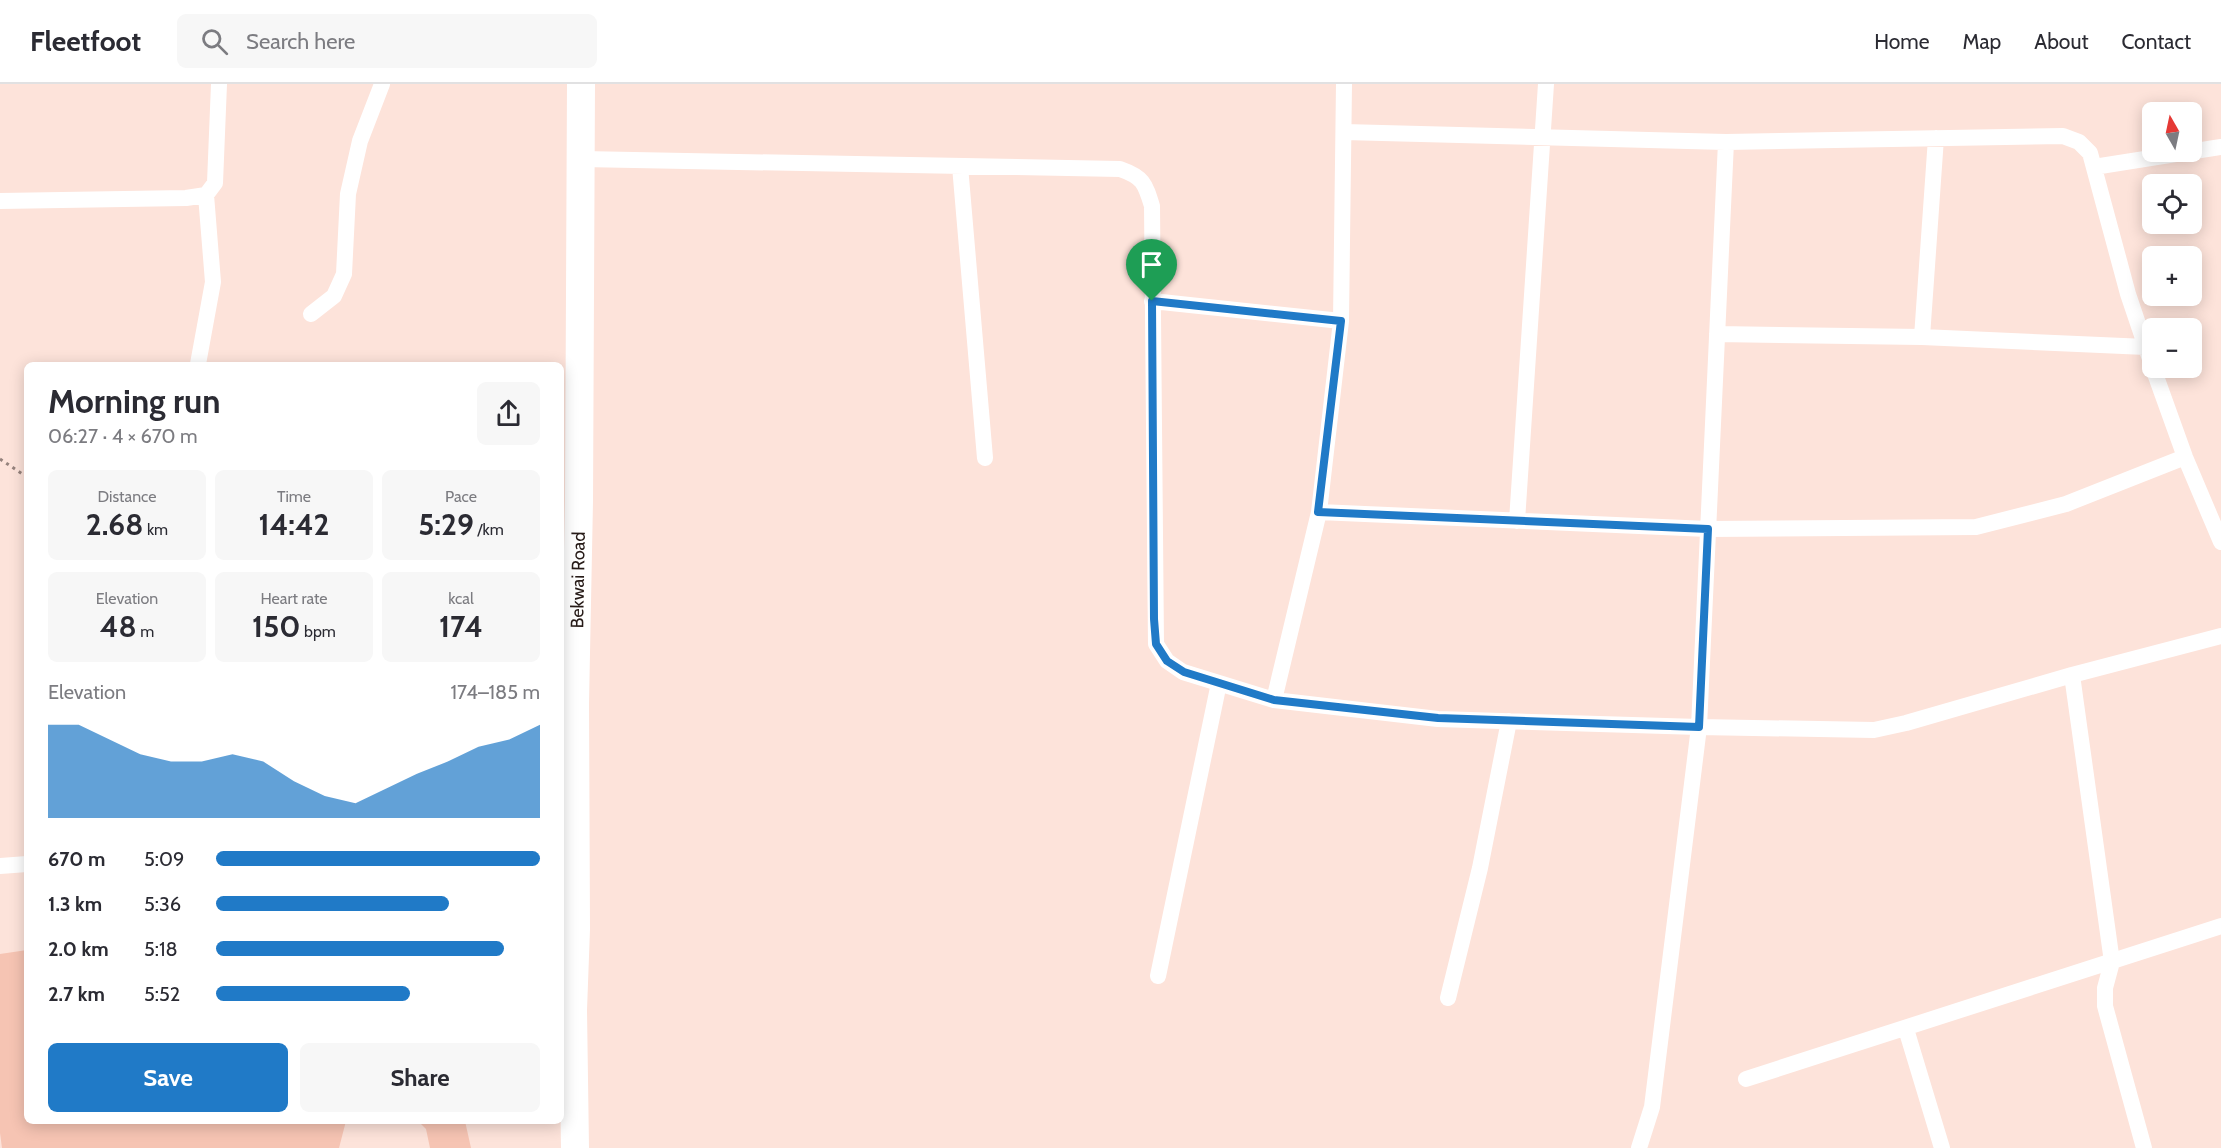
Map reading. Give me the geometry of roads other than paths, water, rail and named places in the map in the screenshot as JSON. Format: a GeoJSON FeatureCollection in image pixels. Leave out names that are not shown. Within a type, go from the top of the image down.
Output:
{"type":"FeatureCollection","features":[{"type":"Feature","properties":{"kind":"highway","name":"Bekwai Road"},"geometry":{"type":"LineString","coordinates":[[575,1148],[567,1008],[576,929],[575,704],[581,84]]}},
{"type":"Feature","properties":{"kind":"street"},"geometry":{"type":"LineString","coordinates":[[198,362],[213,282],[206,195],[215,183],[219,84]]}},
{"type":"Feature","properties":{"kind":"street"},"geometry":{"type":"LineString","coordinates":[[311,314],[334,296],[344,274],[348,194],[360,141],[382,84]]}},
{"type":"Feature","properties":{"kind":"street"},"geometry":{"type":"LineString","coordinates":[[1274,700],[1318,512],[1341,321],[1344,84]]}},
{"type":"Feature","properties":{"kind":"street"},"geometry":{"type":"LineString","coordinates":[[1516,521],[1546,84]]}},
{"type":"Feature","properties":{"kind":"street"},"geometry":{"type":"LineString","coordinates":[[1344,132],[1726,142],[2063,136],[2079,142],[2090,153],[2128,294],[2142,335]]}},
{"type":"Feature","properties":{"kind":"street"},"geometry":{"type":"LineString","coordinates":[[1922,337],[1936,138]]}},
{"type":"Feature","properties":{"kind":"street"},"geometry":{"type":"LineString","coordinates":[[1640,1148],[1652,1107],[1699,727],[1726,142]]}},
{"type":"Feature","properties":{"kind":"street"},"geometry":{"type":"LineString","coordinates":[[2094,167],[2221,147]]}},
{"type":"Feature","properties":{"kind":"street"},"geometry":{"type":"LineString","coordinates":[[582,159],[1120,169],[1138,176],[1147,189],[1152,206],[1156,644],[1167,661],[1184,672],[1274,700],[1438,718],[1699,727],[1874,730],[2221,636]]}},
{"type":"Feature","properties":{"kind":"street"},"geometry":{"type":"LineString","coordinates":[[960,166],[985,458]]}},
{"type":"Feature","properties":{"kind":"street"},"geometry":{"type":"LineString","coordinates":[[0,201],[186,198],[206,195]]}},
{"type":"Feature","properties":{"kind":"street"},"geometry":{"type":"LineString","coordinates":[[1152,301],[1341,321]]}},
{"type":"Feature","properties":{"kind":"street"},"geometry":{"type":"LineString","coordinates":[[1717,334],[1922,337],[2142,347]]}},
{"type":"Feature","properties":{"kind":"street"},"geometry":{"type":"LineString","coordinates":[[2157,378],[2185,457],[2221,542]]}},
{"type":"Feature","properties":{"kind":"street"},"geometry":{"type":"LineString","coordinates":[[1318,512],[1708,529],[1976,527],[2066,504],[2185,457]]}},
{"type":"Feature","properties":{"kind":"street"},"geometry":{"type":"LineString","coordinates":[[2072,675],[2112,962],[2106,988],[2105,1006],[2144,1148]]}},
{"type":"Feature","properties":{"kind":"street"},"geometry":{"type":"LineString","coordinates":[[1158,976],[1219,683]]}},
{"type":"Feature","properties":{"kind":"street"},"geometry":{"type":"LineString","coordinates":[[1448,998],[1480,868],[1509,721]]}},
{"type":"Feature","properties":{"kind":"street"},"geometry":{"type":"LineString","coordinates":[[0,866],[24,864]]}},
{"type":"Feature","properties":{"kind":"street"},"geometry":{"type":"LineString","coordinates":[[1746,1080],[2221,926]]}},
{"type":"Feature","properties":{"kind":"street"},"geometry":{"type":"LineString","coordinates":[[1906,1029],[1941,1148]]}}]}
